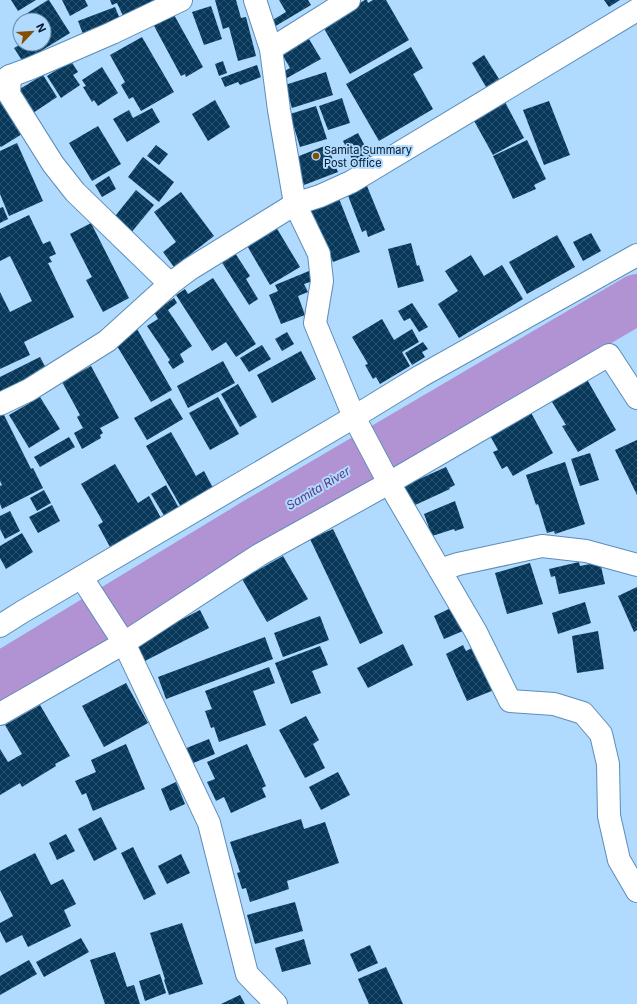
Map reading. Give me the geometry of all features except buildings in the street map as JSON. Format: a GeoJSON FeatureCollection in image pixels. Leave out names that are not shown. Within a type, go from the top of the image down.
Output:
{"type":"FeatureCollection","features":[{"type":"Feature","properties":{"kind":"street"},"geometry":{"type":"LineString","coordinates":[[170,284],[75,192],[53,164],[9,94],[5,79],[98,39],[181,0]]}},
{"type":"Feature","properties":{"kind":"street"},"geometry":{"type":"LineString","coordinates":[[255,0],[271,49],[279,110],[295,204],[319,254],[322,281],[315,322],[357,421],[388,480],[476,632],[510,701],[554,704],[583,713],[601,734],[608,764],[609,816],[617,853],[619,860],[637,891]]}},
{"type":"Feature","properties":{"kind":"street"},"geometry":{"type":"LineString","coordinates":[[271,49],[348,0]]}},
{"type":"Feature","properties":{"kind":"street"},"geometry":{"type":"LineString","coordinates":[[0,404],[29,390],[107,341],[170,284],[190,269],[295,204],[320,196],[351,182],[637,10]]}},
{"type":"Feature","properties":{"kind":"street"},"geometry":{"type":"LineString","coordinates":[[0,626],[22,612],[86,583],[357,421],[421,376],[637,255]]}},
{"type":"Feature","properties":{"kind":"street"},"geometry":{"type":"LineString","coordinates":[[0,714],[258,555],[609,355],[637,398]]}},
{"type":"Feature","properties":{"kind":"street"},"geometry":{"type":"LineString","coordinates":[[440,570],[458,564],[542,546],[586,551],[637,565]]}},
{"type":"Feature","properties":{"kind":"street"},"geometry":{"type":"LineString","coordinates":[[86,583],[122,640],[209,824],[248,974],[276,1004]]}},
{"type":"Feature","properties":{"kind":"waterway","name":"Samita River"},"geometry":{"type":"LineString","coordinates":[[0,678],[254,524],[637,299]]}},
{"type":"Feature","properties":{"kind":"place","name":"Samita Summary Post Office"},"geometry":{"type":"Point","coordinates":[316,156]}}]}
